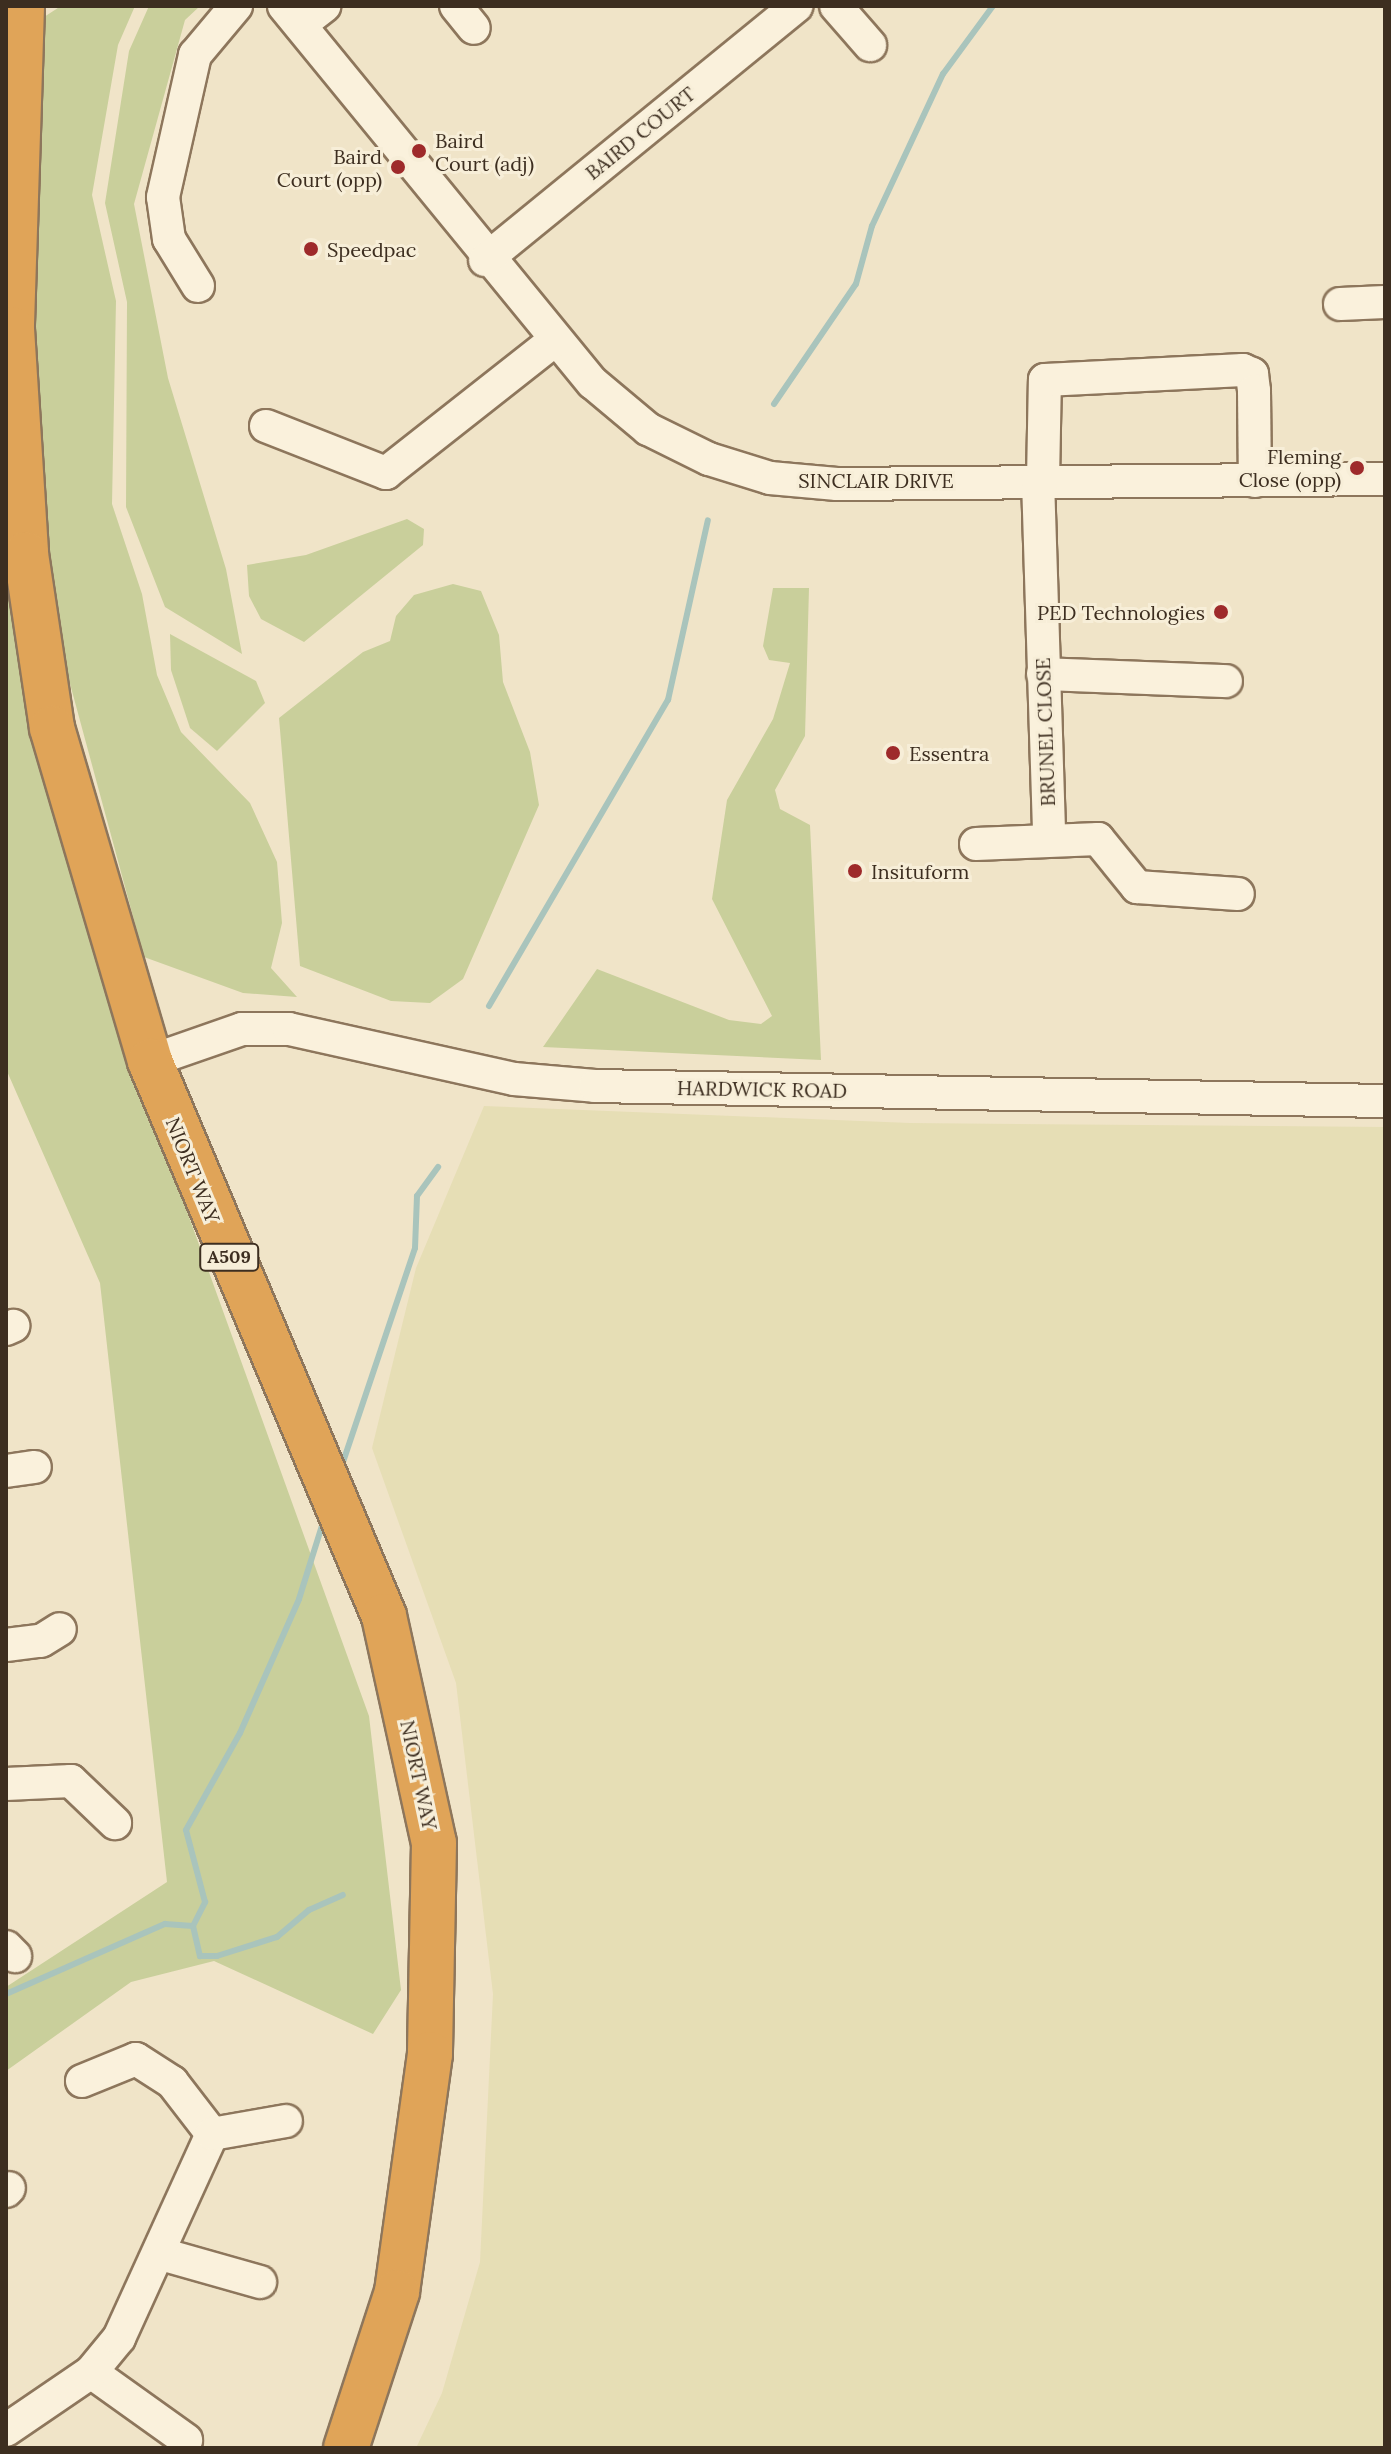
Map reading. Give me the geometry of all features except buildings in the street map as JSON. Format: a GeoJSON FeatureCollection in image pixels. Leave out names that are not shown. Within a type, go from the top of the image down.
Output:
{"type":"FeatureCollection","features":[{"type":"Feature","properties":{"kind":"highway","name":"NIORT WAY"},"geometry":{"type":"LineString","coordinates":[[22,6],[12,329],[26,554],[52,728],[150,1061],[202,1199],[384,1616],[434,1843],[430,2054],[397,2292],[346,2448]]}},
{"type":"Feature","properties":{"kind":"street"},"geometry":{"type":"LineString","coordinates":[[198,286],[169,239],[163,197],[195,55],[236,6]]}},
{"type":"Feature","properties":{"kind":"street","name":"BAIRD COURT"},"geometry":{"type":"LineString","coordinates":[[485,260],[796,6]]}},
{"type":"Feature","properties":{"kind":"street"},"geometry":{"type":"LineString","coordinates":[[836,6],[870,45]]}},
{"type":"Feature","properties":{"kind":"street","name":"SINCLAIR DRIVE"},"geometry":{"type":"LineString","coordinates":[[302,12],[485,260],[555,340],[648,429],[770,478],[837,484],[1385,479]]}},
{"type":"Feature","properties":{"kind":"street"},"geometry":{"type":"LineString","coordinates":[[1340,304],[1385,302]]}},
{"type":"Feature","properties":{"kind":"street"},"geometry":{"type":"LineString","coordinates":[[266,426],[386,473],[555,340]]}},
{"type":"Feature","properties":{"kind":"street","name":"BRUNEL CLOSE"},"geometry":{"type":"LineString","coordinates":[[1049,839],[1040,480],[1045,380],[1243,370],[1252,374],[1255,481]]}},
{"type":"Feature","properties":{"kind":"street"},"geometry":{"type":"LineString","coordinates":[[1043,674],[1226,681]]}},
{"type":"Feature","properties":{"kind":"street"},"geometry":{"type":"LineString","coordinates":[[976,844],[1098,839],[1137,887],[1238,894]]}},
{"type":"Feature","properties":{"kind":"street","name":"HARDWICK ROAD"},"geometry":{"type":"LineString","coordinates":[[150,1061],[242,1029],[289,1029],[514,1079],[595,1086],[1385,1101]]}},
{"type":"Feature","properties":{"kind":"street"},"geometry":{"type":"LineString","coordinates":[[6,1645],[41,1641],[60,1629]]}},
{"type":"Feature","properties":{"kind":"street"},"geometry":{"type":"LineString","coordinates":[[6,1784],[60,1779],[71,1781],[82,1798],[115,1823]]}},
{"type":"Feature","properties":{"kind":"street"},"geometry":{"type":"LineString","coordinates":[[82,2081],[136,2059],[156,2067],[212,2134]]}},
{"type":"Feature","properties":{"kind":"street"},"geometry":{"type":"LineString","coordinates":[[212,2134],[286,2121]]}},
{"type":"Feature","properties":{"kind":"street"},"geometry":{"type":"LineString","coordinates":[[6,2430],[91,2372],[142,2302],[174,2209],[212,2134]]}},
{"type":"Feature","properties":{"kind":"street"},"geometry":{"type":"LineString","coordinates":[[161,2254],[260,2282]]}},
{"type":"Feature","properties":{"kind":"street"},"geometry":{"type":"LineString","coordinates":[[91,2372],[186,2440]]}},
{"type":"Feature","properties":{"kind":"shaded area"},"geometry":{"type":"Polygon","coordinates":[[[484,1106],[910,1123],[1385,1127],[1385,2448],[416,2448],[442,2393],[480,2262],[493,1994],[456,1683],[372,1448],[416,1268],[484,1106]]]}},
{"type":"Feature","properties":{"kind":"green space"},"geometry":{"type":"Polygon","coordinates":[[[61,6],[135,6],[118,45],[92,195],[116,301],[112,504],[142,594],[157,675],[181,732],[250,803],[277,862],[282,923],[271,968],[297,997],[243,993],[144,957],[56,632],[29,386],[44,17],[61,6]]]}},
{"type":"Feature","properties":{"kind":"green space"},"geometry":{"type":"Polygon","coordinates":[[[149,6],[200,6],[185,20],[134,204],[168,378],[226,569],[242,654],[165,607],[126,507],[127,302],[105,203],[129,51],[149,6]]]}},
{"type":"Feature","properties":{"kind":"green space"},"geometry":{"type":"Polygon","coordinates":[[[6,496],[32,700],[91,945],[369,1716],[401,1990],[373,2034],[214,1961],[131,1982],[6,2071],[6,1987],[167,1882],[100,1283],[6,1069],[6,496]]]}},
{"type":"Feature","properties":{"kind":"green space"},"geometry":{"type":"Polygon","coordinates":[[[407,519],[424,529],[423,545],[304,642],[261,619],[249,596],[247,565],[306,555],[407,519]]]}},
{"type":"Feature","properties":{"kind":"green space"},"geometry":{"type":"Polygon","coordinates":[[[453,584],[481,591],[499,635],[503,682],[530,752],[539,805],[463,979],[430,1003],[391,1001],[300,966],[279,718],[363,652],[390,641],[396,616],[414,595],[453,584]]]}},
{"type":"Feature","properties":{"kind":"green space"},"geometry":{"type":"Polygon","coordinates":[[[773,588],[809,588],[805,736],[775,790],[780,809],[810,825],[821,1060],[543,1047],[597,969],[729,1020],[761,1024],[772,1016],[712,899],[727,800],[773,719],[790,663],[769,660],[763,646],[773,588]]]}},
{"type":"Feature","properties":{"kind":"green space"},"geometry":{"type":"Polygon","coordinates":[[[170,634],[256,681],[265,703],[217,751],[190,728],[171,670],[170,634]]]}},
{"type":"Feature","properties":{"kind":"waterway"},"geometry":{"type":"LineString","coordinates":[[774,404],[856,284],[872,226],[943,74],[993,6]]}},
{"type":"Feature","properties":{"kind":"waterway"},"geometry":{"type":"LineString","coordinates":[[489,1006],[668,700],[708,520]]}},
{"type":"Feature","properties":{"kind":"waterway"},"geometry":{"type":"LineString","coordinates":[[341,1468],[415,1248],[417,1196],[438,1167]]}},
{"type":"Feature","properties":{"kind":"waterway"},"geometry":{"type":"LineString","coordinates":[[6,1994],[165,1924],[193,1926],[205,1902],[186,1830],[240,1733],[299,1599],[324,1519]]}},
{"type":"Feature","properties":{"kind":"waterway"},"geometry":{"type":"LineString","coordinates":[[193,1926],[200,1956],[217,1956],[277,1937],[309,1910],[343,1895]]}},
{"type":"Feature","properties":{"kind":"place","name":"Baird Court (adj)"},"geometry":{"type":"Point","coordinates":[419,151]}},
{"type":"Feature","properties":{"kind":"place","name":"Baird Court (opp)"},"geometry":{"type":"Point","coordinates":[398,167]}},
{"type":"Feature","properties":{"kind":"place","name":"Speedpac"},"geometry":{"type":"Point","coordinates":[311,249]}},
{"type":"Feature","properties":{"kind":"place","name":"Fleming Close (opp)"},"geometry":{"type":"Point","coordinates":[1357,468]}},
{"type":"Feature","properties":{"kind":"place","name":"PED Technologies"},"geometry":{"type":"Point","coordinates":[1221,612]}},
{"type":"Feature","properties":{"kind":"place","name":"Essentra"},"geometry":{"type":"Point","coordinates":[893,753]}},
{"type":"Feature","properties":{"kind":"place","name":"Insituform"},"geometry":{"type":"Point","coordinates":[855,871]}}]}
